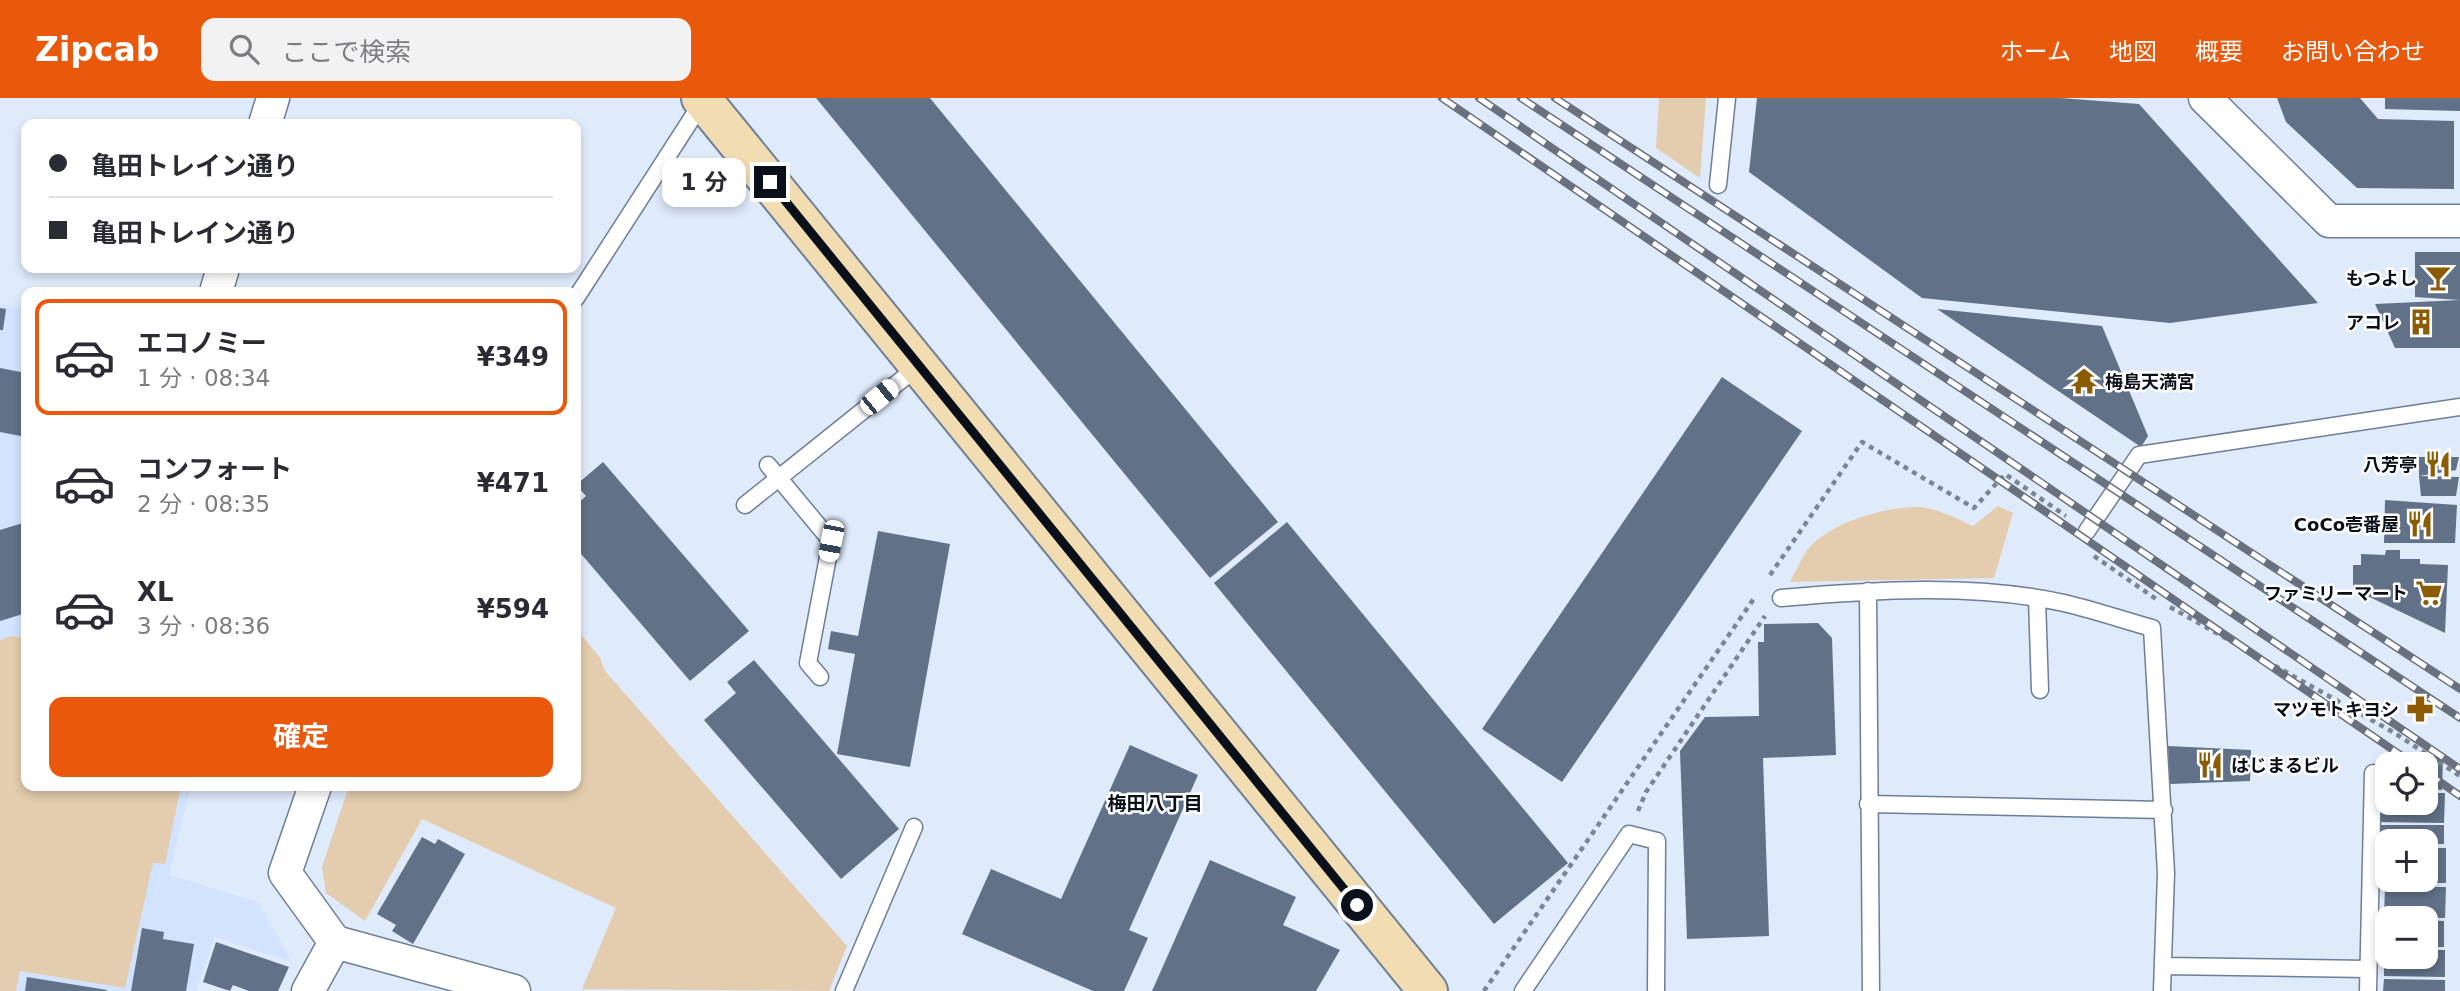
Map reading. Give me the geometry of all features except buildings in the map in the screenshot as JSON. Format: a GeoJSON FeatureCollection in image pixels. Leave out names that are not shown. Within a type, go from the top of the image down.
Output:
{"type":"FeatureCollection","features":[{"type":"Feature","properties":{"kind":"street"},"geometry":{"type":"LineString","coordinates":[[267,119],[273,98]]}},
{"type":"Feature","properties":{"kind":"street"},"geometry":{"type":"LineString","coordinates":[[2205,98],[2329,221],[2460,221]]}},
{"type":"Feature","properties":{"kind":"street"},"geometry":{"type":"LineString","coordinates":[[702,99],[1427,991]]}},
{"type":"Feature","properties":{"kind":"street"},"geometry":{"type":"LineString","coordinates":[[313,791],[285,873],[335,942],[514,991]]}},
{"type":"Feature","properties":{"kind":"street"},"geometry":{"type":"LineString","coordinates":[[308,991],[335,942]]}},
{"type":"Feature","properties":{"kind":"lane"},"geometry":{"type":"LineString","coordinates":[[1718,185],[1727,98]]}},
{"type":"Feature","properties":{"kind":"lane"},"geometry":{"type":"LineString","coordinates":[[581,290],[702,99]]}},
{"type":"Feature","properties":{"kind":"lane"},"geometry":{"type":"LineString","coordinates":[[744,505],[773,471],[920,365]]}},
{"type":"Feature","properties":{"kind":"lane"},"geometry":{"type":"LineString","coordinates":[[2087,531],[2139,456],[2460,407]]}},
{"type":"Feature","properties":{"kind":"lane"},"geometry":{"type":"LineString","coordinates":[[773,471],[831,541],[808,663],[820,677]]}},
{"type":"Feature","properties":{"kind":"lane"},"geometry":{"type":"LineString","coordinates":[[1781,598],[1868,591],[2002,594],[2063,603],[2152,628],[2164,810],[2165,966],[2162,991]]}},
{"type":"Feature","properties":{"kind":"lane"},"geometry":{"type":"LineString","coordinates":[[1868,591],[1871,991]]}},
{"type":"Feature","properties":{"kind":"lane"},"geometry":{"type":"LineString","coordinates":[[2037,600],[2040,690]]}},
{"type":"Feature","properties":{"kind":"lane"},"geometry":{"type":"LineString","coordinates":[[2368,991],[2374,773]]}},
{"type":"Feature","properties":{"kind":"lane"},"geometry":{"type":"LineString","coordinates":[[1868,804],[2164,810]]}},
{"type":"Feature","properties":{"kind":"lane"},"geometry":{"type":"LineString","coordinates":[[844,991],[914,827]]}},
{"type":"Feature","properties":{"kind":"lane"},"geometry":{"type":"LineString","coordinates":[[1523,991],[1629,834],[1657,841],[1657,991]]}},
{"type":"Feature","properties":{"kind":"lane"},"geometry":{"type":"LineString","coordinates":[[2165,966],[2368,969]]}},
{"type":"Feature","properties":{"kind":"path"},"geometry":{"type":"LineString","coordinates":[[1767,579],[1861,442],[1974,508],[2005,474],[2087,531],[2078,544],[2158,600],[2393,732],[2460,776]]}},
{"type":"Feature","properties":{"kind":"path"},"geometry":{"type":"LineString","coordinates":[[1484,991],[1759,591]]}},
{"type":"Feature","properties":{"kind":"path"},"geometry":{"type":"LineString","coordinates":[[1629,834],[1646,792],[1775,601],[1781,598]]}},
{"type":"Feature","properties":{"kind":"shaded area"},"geometry":{"type":"Polygon","coordinates":[[[1659,98],[1706,98],[1700,178],[1656,148],[1659,98]]]}},
{"type":"Feature","properties":{"kind":"shaded area"},"geometry":{"type":"Polygon","coordinates":[[[0,304],[21,308],[21,791],[190,791],[169,875],[258,902],[292,962],[215,937],[196,991],[0,991],[0,304]]]}},
{"type":"Feature","properties":{"kind":"shaded area"},"geometry":{"type":"Polygon","coordinates":[[[1998,506],[2013,513],[1994,578],[1790,582],[1805,553],[1817,540],[1829,531],[1858,518],[1889,510],[1917,507],[1939,511],[1973,526],[1998,506]]]}},
{"type":"Feature","properties":{"kind":"shaded area"},"geometry":{"type":"Polygon","coordinates":[[[581,634],[600,658],[605,671],[847,946],[829,991],[582,989],[616,908],[422,819],[365,921],[326,893],[322,867],[347,791],[581,791],[581,634]]]}},
{"type":"Feature","properties":{"kind":"shaded area"},"geometry":{"type":"Polygon","coordinates":[[[12,636],[21,638],[21,791],[180,791],[165,864],[153,863],[125,988],[20,971],[16,991],[0,991],[0,640],[12,636]]]}},
{"type":"Feature","properties":{"kind":"railway"},"geometry":{"type":"LineString","coordinates":[[1442,98],[2396,752]]}},
{"type":"Feature","properties":{"kind":"railway"},"geometry":{"type":"LineString","coordinates":[[1479,98],[2460,769]]}},
{"type":"Feature","properties":{"kind":"railway"},"geometry":{"type":"LineString","coordinates":[[1521,98],[2460,718]]}},
{"type":"Feature","properties":{"kind":"railway"},"geometry":{"type":"LineString","coordinates":[[1555,98],[2460,689]]}},
{"type":"Feature","properties":{"kind":"railway"},"geometry":{"type":"LineString","coordinates":[[2438,780],[2460,796]]}},
{"type":"Feature","properties":{"kind":"place","name":"もつよし"},"geometry":{"type":"Point","coordinates":[2438,278]}},
{"type":"Feature","properties":{"kind":"place","name":"アコレ"},"geometry":{"type":"Point","coordinates":[2421,322]}},
{"type":"Feature","properties":{"kind":"place","name":"梅島天満宮"},"geometry":{"type":"Point","coordinates":[2084,381]}},
{"type":"Feature","properties":{"kind":"place","name":"八芳亭"},"geometry":{"type":"Point","coordinates":[2438,464]}},
{"type":"Feature","properties":{"kind":"place","name":"CoCo壱番屋"},"geometry":{"type":"Point","coordinates":[2420,524]}},
{"type":"Feature","properties":{"kind":"place","name":"ファミリーマート"},"geometry":{"type":"Point","coordinates":[2429,593]}},
{"type":"Feature","properties":{"kind":"place","name":"マツモトキヨシ"},"geometry":{"type":"Point","coordinates":[2420,709]}},
{"type":"Feature","properties":{"kind":"place","name":"はじまるビル"},"geometry":{"type":"Point","coordinates":[2210,765]}},
{"type":"Feature","properties":{"kind":"district","name":"梅田八丁目"},"geometry":{"type":"Point","coordinates":[1155,803]}},
{"type":"Feature","properties":{"kind":"route"},"geometry":{"type":"LineString","coordinates":[[770,182],[1357,905]]}}]}
